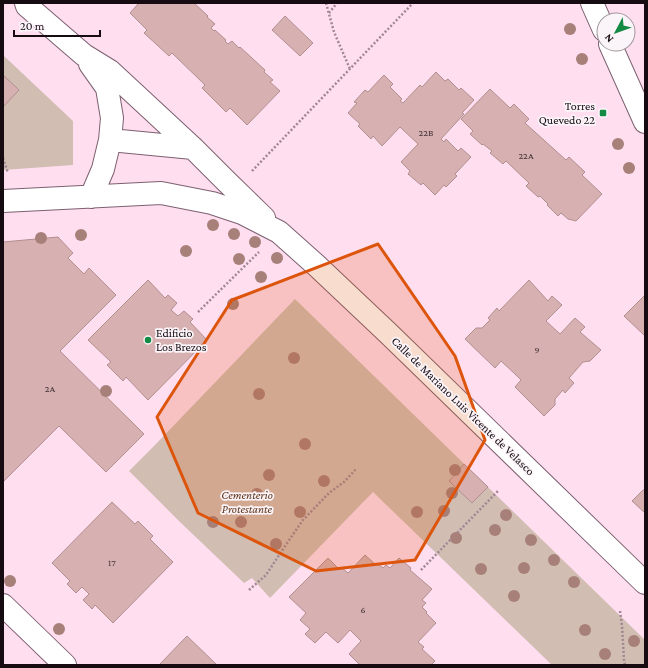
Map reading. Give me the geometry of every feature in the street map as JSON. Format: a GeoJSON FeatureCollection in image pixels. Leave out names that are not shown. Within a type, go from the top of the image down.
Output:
{"type":"FeatureCollection","features":[{"type":"Feature","properties":{"kind":"street","name":"Calle de Mariano Luis Vicente de Velasco"},"geometry":{"type":"LineString","coordinates":[[26,3],[27,6],[84,55],[110,71],[193,148],[279,232],[378,324],[645,583]]}},
{"type":"Feature","properties":{"kind":"street"},"geometry":{"type":"LineString","coordinates":[[614,52],[645,122]]}},
{"type":"Feature","properties":{"kind":"street","name":"Calle de Mariano Luis Vicente de Velasco"},"geometry":{"type":"LineString","coordinates":[[84,55],[107,88],[112,118],[110,140],[103,169],[92,197]]}},
{"type":"Feature","properties":{"kind":"street"},"geometry":{"type":"LineString","coordinates":[[110,140],[193,148]]}},
{"type":"Feature","properties":{"kind":"street","name":"Calle de Mariano Luis Vicente de Velasco"},"geometry":{"type":"LineString","coordinates":[[3,202],[161,193],[212,203],[242,213],[279,232]]}},
{"type":"Feature","properties":{"kind":"street"},"geometry":{"type":"LineString","coordinates":[[3,605],[65,665]]}},
{"type":"Feature","properties":{"kind":"path"},"geometry":{"type":"LineString","coordinates":[[326,3],[334,32],[350,69]]}},
{"type":"Feature","properties":{"kind":"path"},"geometry":{"type":"LineString","coordinates":[[328,14],[337,3]]}},
{"type":"Feature","properties":{"kind":"path"},"geometry":{"type":"LineString","coordinates":[[250,172],[414,3]]}},
{"type":"Feature","properties":{"kind":"path"},"geometry":{"type":"LineString","coordinates":[[3,158],[8,173]]}},
{"type":"Feature","properties":{"kind":"path"},"geometry":{"type":"LineString","coordinates":[[198,312],[259,252]]}},
{"type":"Feature","properties":{"kind":"path"},"geometry":{"type":"LineString","coordinates":[[249,590],[266,575],[303,520],[329,493],[344,482],[356,469]]}},
{"type":"Feature","properties":{"kind":"path"},"geometry":{"type":"LineString","coordinates":[[421,570],[498,491]]}},
{"type":"Feature","properties":{"kind":"path"},"geometry":{"type":"LineString","coordinates":[[620,611],[625,665]]}},
{"type":"Feature","properties":{"kind":"highlighted area"},"geometry":{"type":"Polygon","coordinates":[[[378,244],[455,356],[485,440],[415,560],[316,571],[198,513],[157,417],[232,300],[378,244]]]}},
{"type":"Feature","properties":{"kind":"green space"},"geometry":{"type":"Polygon","coordinates":[[[3,55],[73,121],[73,165],[3,170],[3,55]]]}},
{"type":"Feature","properties":{"kind":"green space","name":"Cementerio Protestante"},"geometry":{"type":"Polygon","coordinates":[[[295,299],[645,640],[645,665],[552,665],[373,492],[270,598],[252,578],[244,583],[129,471],[295,299]]]}},
{"type":"Feature","properties":{"kind":"building"},"geometry":{"type":"Polygon","coordinates":[[[139,3],[194,3],[215,24],[211,28],[226,40],[225,41],[228,44],[232,41],[239,48],[240,47],[265,70],[264,72],[273,80],[270,82],[280,91],[247,125],[230,108],[226,112],[202,88],[205,85],[172,53],[169,56],[144,33],[147,30],[130,13],[139,3]]]}},
{"type":"Feature","properties":{"kind":"building"},"geometry":{"type":"Polygon","coordinates":[[[285,16],[313,43],[300,56],[272,30],[285,16]]]}},
{"type":"Feature","properties":{"kind":"building"},"geometry":{"type":"Polygon","coordinates":[[[436,72],[445,81],[448,79],[459,90],[461,88],[474,100],[462,113],[464,114],[441,139],[444,142],[446,139],[458,151],[461,148],[471,157],[455,174],[457,176],[446,187],[444,185],[435,195],[423,183],[421,185],[408,174],[410,171],[401,162],[418,144],[400,127],[382,146],[373,136],[371,139],[358,126],[360,124],[348,113],[357,103],[354,102],[365,90],[368,92],[384,75],[393,84],[390,87],[402,99],[400,101],[403,103],[420,85],[422,87],[436,72]]]}},
{"type":"Feature","properties":{"kind":"building"},"geometry":{"type":"Polygon","coordinates":[[[3,75],[19,90],[3,107],[3,75]]]}},
{"type":"Feature","properties":{"kind":"building"},"geometry":{"type":"Polygon","coordinates":[[[490,89],[510,108],[514,104],[529,119],[525,123],[566,160],[569,157],[585,172],[582,175],[602,194],[576,221],[568,219],[561,213],[558,216],[540,196],[538,197],[526,186],[529,183],[506,161],[503,164],[490,153],[492,151],[483,144],[482,145],[470,134],[473,131],[461,119],[490,89]]]}},
{"type":"Feature","properties":{"kind":"building"},"geometry":{"type":"Polygon","coordinates":[[[58,237],[73,253],[68,258],[84,274],[89,268],[116,295],[60,351],[144,434],[106,472],[59,426],[3,482],[3,242],[58,237]]]}},
{"type":"Feature","properties":{"kind":"building","name":"Edificio Los Brezos"},"geometry":{"type":"Polygon","coordinates":[[[148,280],[165,298],[168,295],[177,303],[171,310],[178,316],[184,311],[193,319],[190,322],[207,340],[148,400],[126,377],[123,381],[107,365],[111,362],[88,340],[148,280]]]}},
{"type":"Feature","properties":{"kind":"building"},"geometry":{"type":"Polygon","coordinates":[[[529,280],[548,301],[552,296],[562,305],[546,321],[560,334],[575,318],[585,327],[580,332],[601,350],[590,361],[583,362],[569,378],[574,383],[565,393],[563,390],[555,399],[555,405],[544,416],[515,387],[521,380],[515,374],[501,361],[495,368],[465,339],[476,328],[482,328],[490,320],[488,318],[497,308],[499,311],[529,280]]]}},
{"type":"Feature","properties":{"kind":"building"},"geometry":{"type":"Polygon","coordinates":[[[645,295],[645,336],[624,316],[645,295]]]}},
{"type":"Feature","properties":{"kind":"building"},"geometry":{"type":"Polygon","coordinates":[[[464,464],[488,487],[472,503],[449,481],[464,464]]]}},
{"type":"Feature","properties":{"kind":"building"},"geometry":{"type":"Polygon","coordinates":[[[643,490],[645,490],[645,513],[632,501],[643,490]]]}},
{"type":"Feature","properties":{"kind":"building"},"geometry":{"type":"Polygon","coordinates":[[[112,502],[135,524],[138,521],[153,536],[150,539],[173,562],[113,623],[95,605],[92,609],[83,600],[89,594],[82,587],[76,593],[67,584],[70,581],[52,563],[112,502]]]}},
{"type":"Feature","properties":{"kind":"building"},"geometry":{"type":"Polygon","coordinates":[[[365,555],[376,565],[377,563],[383,568],[386,565],[390,568],[399,558],[411,568],[410,570],[432,589],[422,600],[426,603],[422,607],[436,623],[418,642],[424,647],[422,649],[435,661],[431,665],[360,665],[349,654],[361,641],[350,630],[338,643],[326,632],[315,643],[305,634],[310,629],[300,620],[306,613],[289,597],[328,558],[340,570],[342,568],[348,573],[365,555]]]}},
{"type":"Feature","properties":{"kind":"building"},"geometry":{"type":"Polygon","coordinates":[[[187,636],[217,665],[159,665],[187,636]]]}},
{"type":"Feature","properties":{"kind":"place","name":"Torres Quevedo 22"},"geometry":{"type":"Point","coordinates":[603,113]}},
{"type":"Feature","properties":{"kind":"place","name":"Edificio Los Brezos"},"geometry":{"type":"Point","coordinates":[148,340]}}]}
